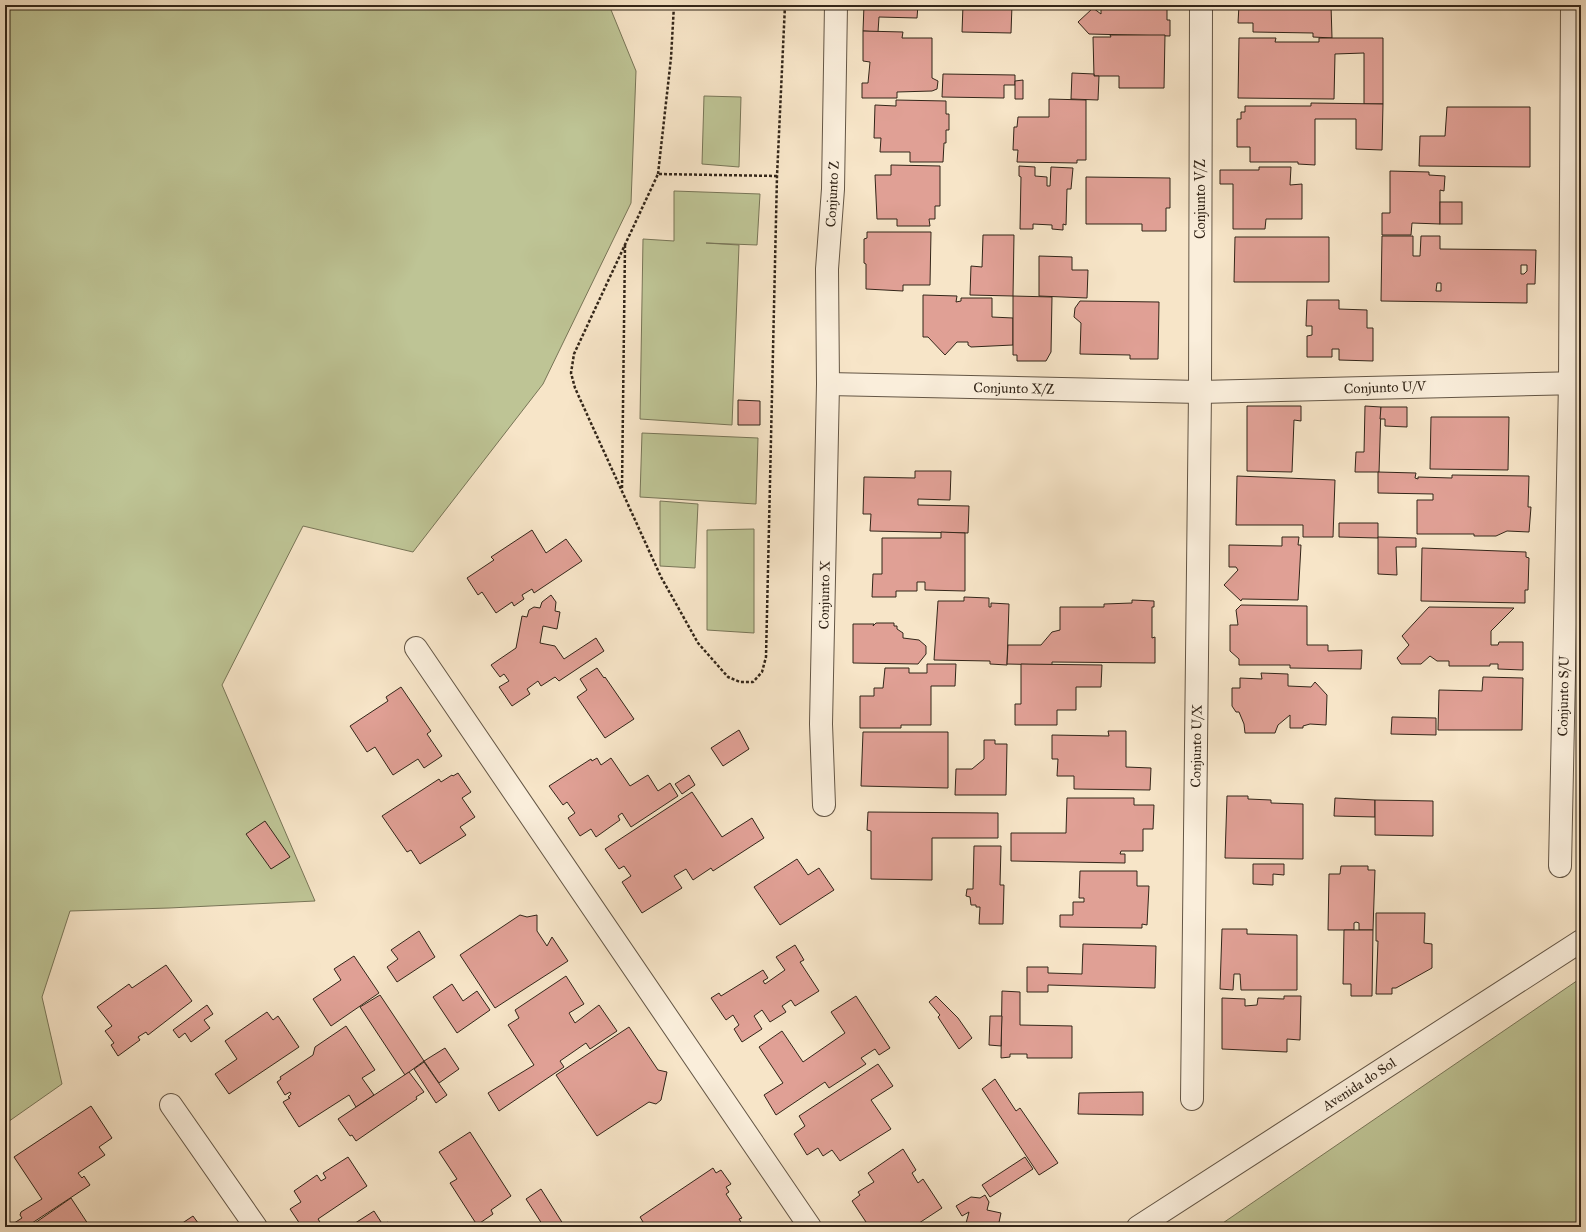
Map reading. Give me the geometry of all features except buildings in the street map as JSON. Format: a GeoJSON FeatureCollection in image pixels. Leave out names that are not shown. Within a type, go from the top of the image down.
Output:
{"type":"FeatureCollection","features":[{"type":"Feature","properties":{"kind":"street","name":"Conjunto Z"},"geometry":{"type":"LineString","coordinates":[[828,384],[827,269],[833,189],[836,5]]}},
{"type":"Feature","properties":{"kind":"street","name":"Conjunto V/Z"},"geometry":{"type":"LineString","coordinates":[[1200,392],[1201,5]]}},
{"type":"Feature","properties":{"kind":"street","name":"Conjunto S/U"},"geometry":{"type":"LineString","coordinates":[[1560,866],[1575,382],[1572,5]]}},
{"type":"Feature","properties":{"kind":"street","name":"Conjunto U/V"},"geometry":{"type":"LineString","coordinates":[[1200,392],[1575,382]]}},
{"type":"Feature","properties":{"kind":"street","name":"Conjunto X/Z"},"geometry":{"type":"LineString","coordinates":[[828,384],[1200,392]]}},
{"type":"Feature","properties":{"kind":"street","name":"Conjunto X"},"geometry":{"type":"LineString","coordinates":[[824,805],[821,724],[828,384]]}},
{"type":"Feature","properties":{"kind":"street","name":"Conjunto U/X"},"geometry":{"type":"LineString","coordinates":[[1192,1100],[1200,392]]}},
{"type":"Feature","properties":{"kind":"street"},"geometry":{"type":"LineString","coordinates":[[416,648],[810,1227]]}},
{"type":"Feature","properties":{"kind":"street","name":"Avenida do Sol"},"geometry":{"type":"LineString","coordinates":[[1138,1227],[1581,941]]}},
{"type":"Feature","properties":{"kind":"street"},"geometry":{"type":"LineString","coordinates":[[171,1104],[256,1227]]}},
{"type":"Feature","properties":{"kind":"path"},"geometry":{"type":"LineString","coordinates":[[674,5],[671,58],[658,174],[574,354],[571,373],[575,388],[661,577],[698,643],[728,677],[740,682],[753,682],[762,672],[766,657],[777,176],[785,5]]}},
{"type":"Feature","properties":{"kind":"path"},"geometry":{"type":"LineString","coordinates":[[658,174],[777,176]]}},
{"type":"Feature","properties":{"kind":"path"},"geometry":{"type":"LineString","coordinates":[[622,491],[625,244]]}},
{"type":"Feature","properties":{"kind":"green space"},"geometry":{"type":"Polygon","coordinates":[[[5,5],[609,5],[636,71],[631,203],[543,384],[413,552],[303,526],[222,685],[315,901],[70,911],[42,997],[62,1084],[5,1124],[5,5]]]}},
{"type":"Feature","properties":{"kind":"green space"},"geometry":{"type":"Polygon","coordinates":[[[704,96],[741,97],[739,167],[702,164],[704,96]]]}},
{"type":"Feature","properties":{"kind":"green space"},"geometry":{"type":"Polygon","coordinates":[[[674,191],[760,194],[757,245],[706,243],[739,245],[732,425],[640,419],[643,239],[674,241],[674,191]]]}},
{"type":"Feature","properties":{"kind":"green space"},"geometry":{"type":"Polygon","coordinates":[[[642,433],[758,438],[756,504],[640,497],[642,433]]]}},
{"type":"Feature","properties":{"kind":"green space"},"geometry":{"type":"Polygon","coordinates":[[[660,501],[698,504],[695,568],[660,566],[660,501]]]}},
{"type":"Feature","properties":{"kind":"green space"},"geometry":{"type":"Polygon","coordinates":[[[754,529],[754,633],[707,630],[707,530],[754,529]]]}},
{"type":"Feature","properties":{"kind":"green space"},"geometry":{"type":"Polygon","coordinates":[[[1581,978],[1581,1227],[1217,1227],[1581,978]]]}}]}
